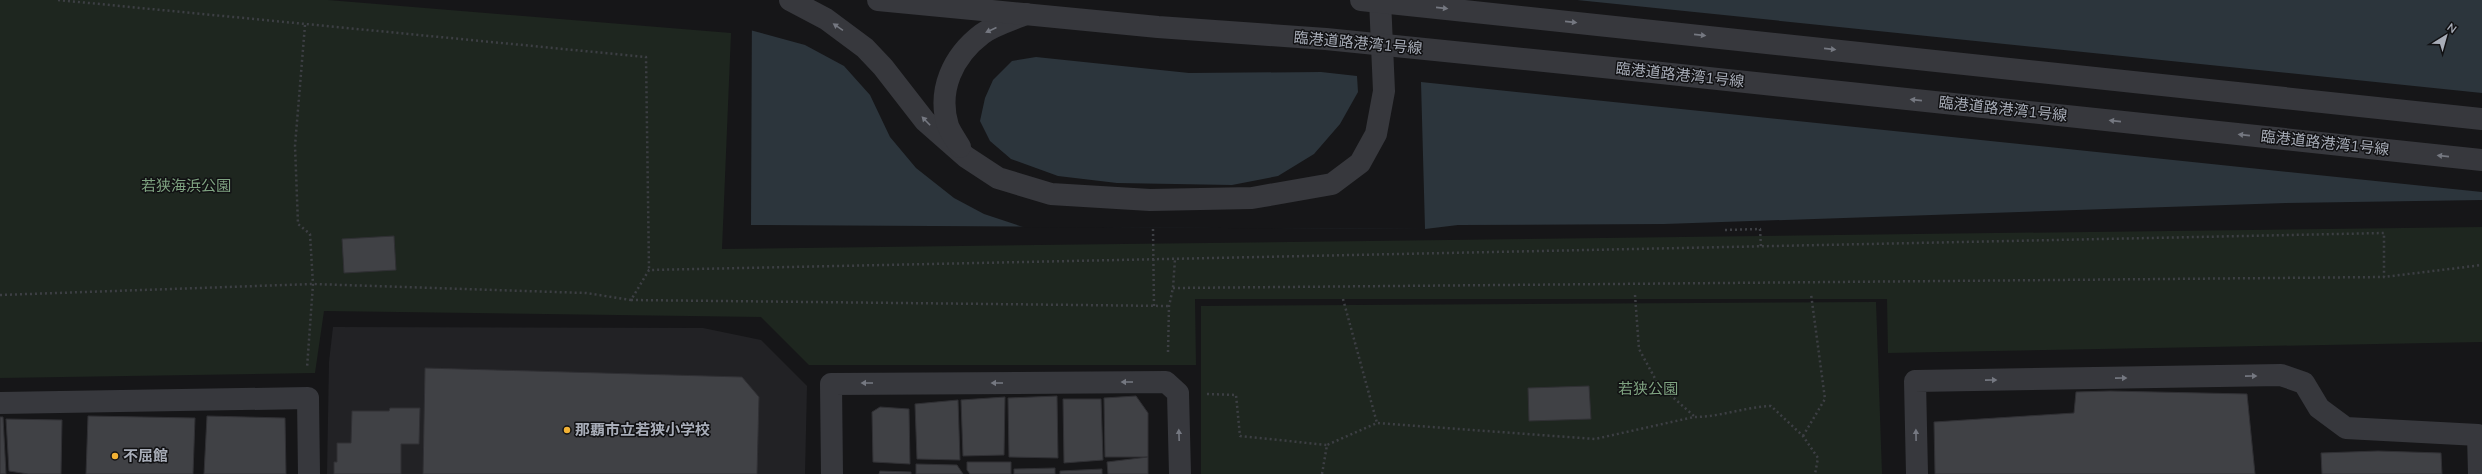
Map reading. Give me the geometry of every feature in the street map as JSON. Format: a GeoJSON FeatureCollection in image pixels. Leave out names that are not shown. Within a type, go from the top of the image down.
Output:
{"type":"FeatureCollection","features":[{"type":"Feature","properties":{"kind":"street"},"geometry":{"type":"LineString","coordinates":[[790,0],[826,19],[865,48],[883,67],[925,121],[966,157],[998,178],[1051,194],[1150,200],[1252,198],[1332,184],[1360,162],[1376,134],[1384,91],[1380,0]]}},
{"type":"Feature","properties":{"kind":"street","name":"臨港道路港湾1号線"},"geometry":{"type":"LineString","coordinates":[[878,0],[1158,27],[1326,39],[2482,160]]}},
{"type":"Feature","properties":{"kind":"street"},"geometry":{"type":"LineString","coordinates":[[1361,0],[2482,119]]}},
{"type":"Feature","properties":{"kind":"street"},"geometry":{"type":"LineString","coordinates":[[966,157],[948,126],[944,103],[944,90],[954,64],[965,50],[983,34],[1026,14]]}},
{"type":"Feature","properties":{"kind":"street"},"geometry":{"type":"LineString","coordinates":[[1917,474],[1915,381],[2281,375],[2304,384],[2319,408],[2346,428],[2478,435],[2479,474]]}},
{"type":"Feature","properties":{"kind":"street"},"geometry":{"type":"LineString","coordinates":[[832,474],[831,384],[1166,382],[1178,393],[1180,474]]}},
{"type":"Feature","properties":{"kind":"street"},"geometry":{"type":"LineString","coordinates":[[0,403],[308,398],[308,474]]}},
{"type":"Feature","properties":{"kind":"path"},"geometry":{"type":"LineString","coordinates":[[58,0],[646,57],[649,270],[631,300]]}},
{"type":"Feature","properties":{"kind":"path"},"geometry":{"type":"LineString","coordinates":[[305,25],[295,146],[295,171],[298,224],[310,234],[313,284],[307,368],[308,398]]}},
{"type":"Feature","properties":{"kind":"path"},"geometry":{"type":"LineString","coordinates":[[1153,229],[1154,306]]}},
{"type":"Feature","properties":{"kind":"path"},"geometry":{"type":"LineString","coordinates":[[1726,230],[1760,229],[1761,246]]}},
{"type":"Feature","properties":{"kind":"path"},"geometry":{"type":"LineString","coordinates":[[649,270],[2384,233],[2384,277]]}},
{"type":"Feature","properties":{"kind":"path"},"geometry":{"type":"LineString","coordinates":[[1168,353],[1169,306],[1173,288],[1176,259]]}},
{"type":"Feature","properties":{"kind":"path"},"geometry":{"type":"LineString","coordinates":[[1173,288],[2384,277],[2482,265]]}},
{"type":"Feature","properties":{"kind":"path"},"geometry":{"type":"LineString","coordinates":[[0,295],[313,284],[586,293],[631,300],[1169,306]]}},
{"type":"Feature","properties":{"kind":"path"},"geometry":{"type":"LineString","coordinates":[[1803,436],[1825,399],[1811,294]]}},
{"type":"Feature","properties":{"kind":"path"},"geometry":{"type":"LineString","coordinates":[[1635,295],[1639,349],[1658,384],[1694,417]]}},
{"type":"Feature","properties":{"kind":"path"},"geometry":{"type":"LineString","coordinates":[[1343,298],[1377,423]]}},
{"type":"Feature","properties":{"kind":"path"},"geometry":{"type":"LineString","coordinates":[[1201,394],[1236,395],[1240,436],[1327,445],[1377,423],[1595,439],[1694,417],[1704,417],[1750,407],[1771,406],[1803,436],[1818,458],[1815,474]]}},
{"type":"Feature","properties":{"kind":"path"},"geometry":{"type":"LineString","coordinates":[[1322,474],[1327,445]]}},
{"type":"Feature","properties":{"kind":"shaded area"},"geometry":{"type":"Polygon","coordinates":[[[752,0],[2482,0],[2482,200],[2286,203],[1664,224],[1458,225],[1425,229],[751,225],[752,0]]]}},
{"type":"Feature","properties":{"kind":"shaded area","name":"那覇市立若狭小学校"},"geometry":{"type":"Polygon","coordinates":[[[333,327],[703,328],[761,340],[807,386],[805,474],[327,474],[329,362],[333,327]]]}},
{"type":"Feature","properties":{"kind":"green space","name":"若狭海浜公園"},"geometry":{"type":"Polygon","coordinates":[[[0,0],[328,0],[731,33],[722,249],[2482,227],[2482,342],[1888,353],[1887,299],[1195,299],[1196,365],[809,365],[761,317],[324,311],[315,373],[0,378],[0,0]]]}},
{"type":"Feature","properties":{"kind":"green space","name":"若狭公園"},"geometry":{"type":"Polygon","coordinates":[[[1876,302],[1882,474],[1201,474],[1201,306],[1876,302]]]}},
{"type":"Feature","properties":{"kind":"pier"},"geometry":{"type":"Polygon","coordinates":[[[750,0],[1577,0],[2482,93],[2482,192],[1421,82],[1425,229],[1023,227],[984,214],[954,198],[916,168],[890,137],[870,95],[844,66],[805,45],[750,30],[750,0]],[[1036,57],[1012,61],[993,80],[985,98],[980,121],[990,141],[1011,159],[1058,176],[1117,183],[1232,185],[1278,176],[1314,154],[1340,124],[1358,92],[1357,76],[1321,72],[1189,73],[1036,57]]]}},
{"type":"Feature","properties":{"kind":"building"},"geometry":{"type":"Polygon","coordinates":[[[394,236],[396,270],[344,273],[342,239],[394,236]]]}},
{"type":"Feature","properties":{"kind":"building"},"geometry":{"type":"Polygon","coordinates":[[[425,368],[742,377],[759,397],[757,474],[423,474],[425,368]]]}},
{"type":"Feature","properties":{"kind":"building"},"geometry":{"type":"Polygon","coordinates":[[[1589,386],[1591,419],[1529,421],[1528,388],[1589,386]]]}},
{"type":"Feature","properties":{"kind":"building"},"geometry":{"type":"Polygon","coordinates":[[[2110,391],[2247,394],[2255,474],[1935,474],[1934,422],[2074,413],[2076,392],[2110,391]]]}},
{"type":"Feature","properties":{"kind":"building"},"geometry":{"type":"Polygon","coordinates":[[[1057,396],[1058,458],[1009,457],[1008,398],[1057,396]]]}},
{"type":"Feature","properties":{"kind":"building"},"geometry":{"type":"Polygon","coordinates":[[[1136,396],[1148,413],[1148,457],[1105,457],[1104,398],[1136,396]]]}},
{"type":"Feature","properties":{"kind":"building"},"geometry":{"type":"Polygon","coordinates":[[[1005,397],[1004,455],[963,456],[961,400],[1005,397]]]}},
{"type":"Feature","properties":{"kind":"building"},"geometry":{"type":"Polygon","coordinates":[[[1063,399],[1101,399],[1103,460],[1064,463],[1063,399]]]}},
{"type":"Feature","properties":{"kind":"building"},"geometry":{"type":"Polygon","coordinates":[[[958,400],[960,460],[917,459],[915,404],[958,400]]]}},
{"type":"Feature","properties":{"kind":"building"},"geometry":{"type":"Polygon","coordinates":[[[880,407],[909,409],[910,464],[873,462],[872,412],[880,407]]]}},
{"type":"Feature","properties":{"kind":"building"},"geometry":{"type":"Polygon","coordinates":[[[390,408],[420,408],[419,444],[401,444],[401,474],[334,474],[334,462],[337,462],[337,443],[351,443],[352,411],[389,411],[390,408]]]}},
{"type":"Feature","properties":{"kind":"building"},"geometry":{"type":"Polygon","coordinates":[[[88,416],[195,418],[193,474],[86,474],[88,416]]]}},
{"type":"Feature","properties":{"kind":"building"},"geometry":{"type":"Polygon","coordinates":[[[207,416],[285,418],[286,474],[204,474],[207,416]]]}},
{"type":"Feature","properties":{"kind":"building"},"geometry":{"type":"Polygon","coordinates":[[[0,417],[3,417],[6,474],[0,474],[0,417]]]}},
{"type":"Feature","properties":{"kind":"building"},"geometry":{"type":"Polygon","coordinates":[[[6,419],[62,420],[61,474],[28,474],[9,471],[6,419]]]}},
{"type":"Feature","properties":{"kind":"building"},"geometry":{"type":"Polygon","coordinates":[[[2378,451],[2441,453],[2442,474],[2322,474],[2321,453],[2378,451]]]}},
{"type":"Feature","properties":{"kind":"building"},"geometry":{"type":"Polygon","coordinates":[[[1148,457],[1148,474],[1108,474],[1107,462],[1148,457]]]}},
{"type":"Feature","properties":{"kind":"building"},"geometry":{"type":"Polygon","coordinates":[[[967,462],[1011,462],[1011,474],[970,474],[967,470],[967,462]]]}},
{"type":"Feature","properties":{"kind":"building"},"geometry":{"type":"Polygon","coordinates":[[[916,464],[957,465],[963,474],[916,474],[916,464]]]}},
{"type":"Feature","properties":{"kind":"building"},"geometry":{"type":"Polygon","coordinates":[[[1055,468],[1055,474],[1014,474],[1014,469],[1055,468]]]}},
{"type":"Feature","properties":{"kind":"building"},"geometry":{"type":"Polygon","coordinates":[[[1102,469],[1102,474],[1060,474],[1060,471],[1102,469]]]}},
{"type":"Feature","properties":{"kind":"building"},"geometry":{"type":"Polygon","coordinates":[[[880,471],[911,472],[911,474],[879,474],[880,471]]]}},
{"type":"Feature","properties":{"kind":"place","name":"那覇市立若狭小学校"},"geometry":{"type":"Point","coordinates":[567,430]}},
{"type":"Feature","properties":{"kind":"place","name":"不屈館"},"geometry":{"type":"Point","coordinates":[115,456]}}]}
